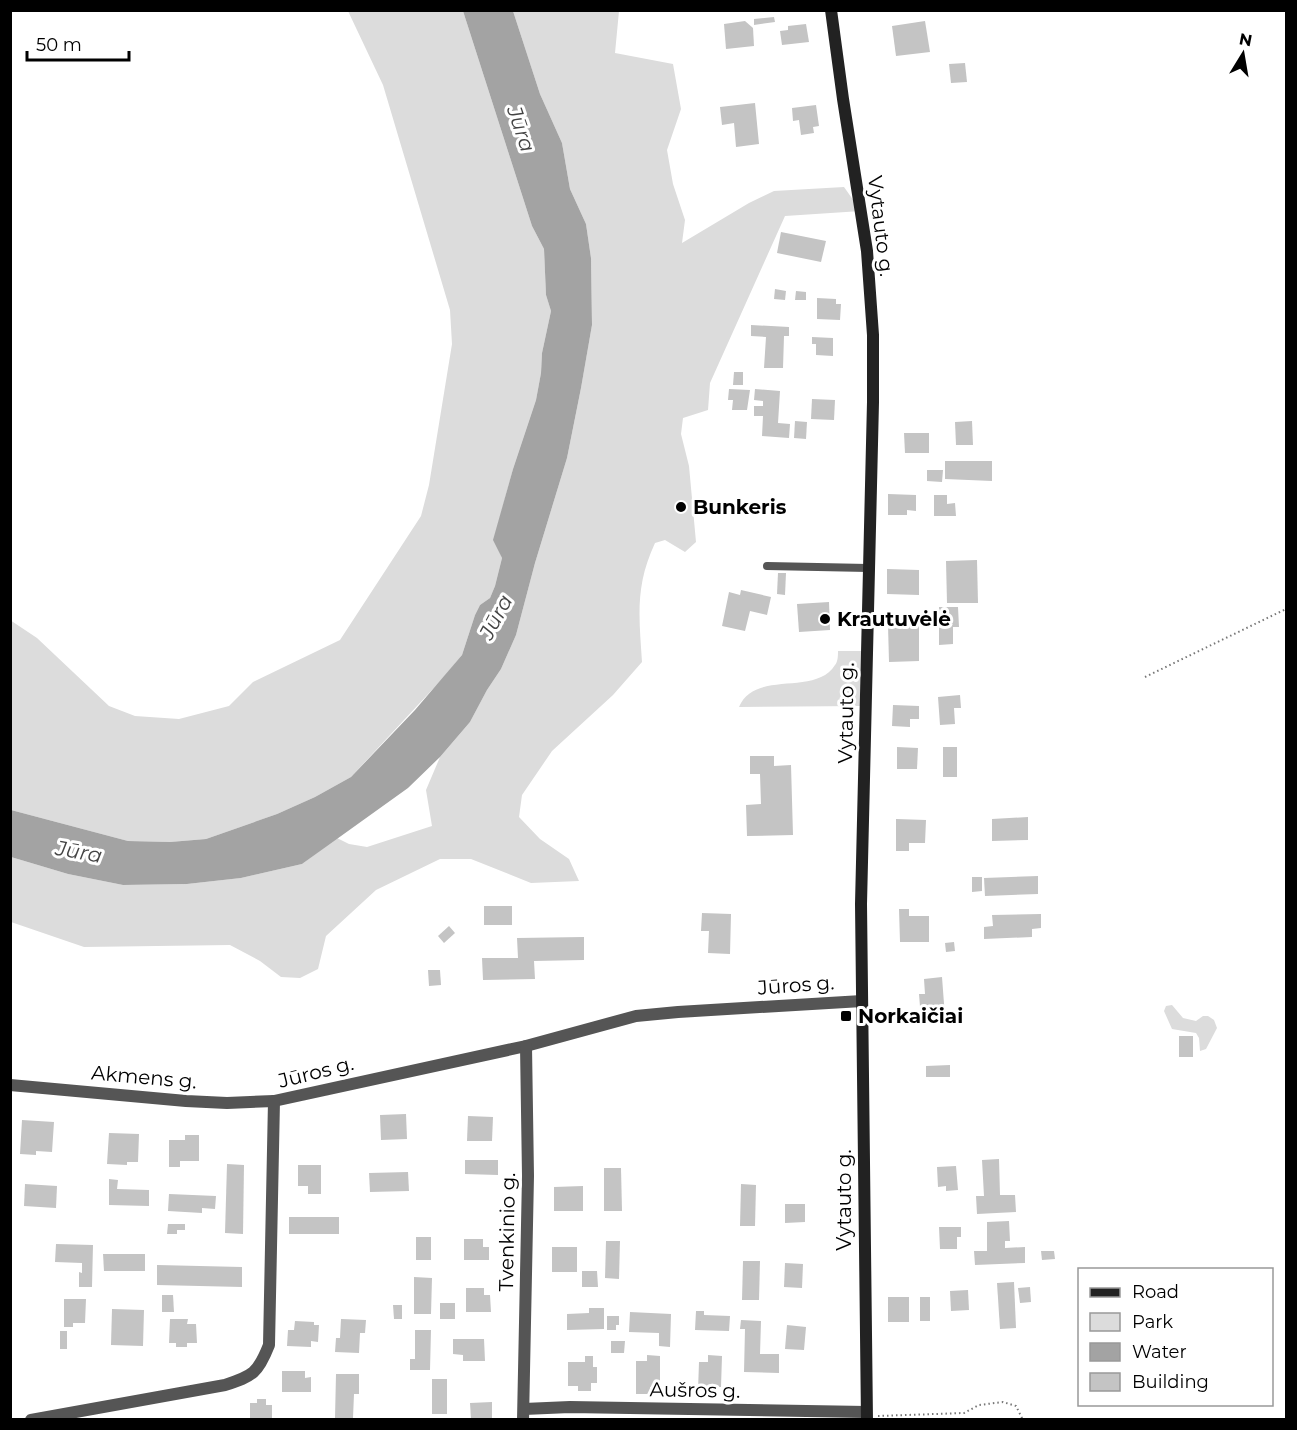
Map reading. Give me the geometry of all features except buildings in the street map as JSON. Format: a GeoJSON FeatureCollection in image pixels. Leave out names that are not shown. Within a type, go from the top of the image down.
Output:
{"type":"FeatureCollection","features":[{"type":"Feature","properties":{"kind":"main road","name":"Vytauto g."},"geometry":{"type":"LineString","coordinates":[[831,10],[867,251],[873,335],[861,904],[866,1416]]}},
{"type":"Feature","properties":{"kind":"street","name":"Jūros g."},"geometry":{"type":"LineString","coordinates":[[31,1419],[225,1385],[247,1378],[260,1366],[268,1345],[274,1101],[526,1046],[636,1016],[862,1001]]}},
{"type":"Feature","properties":{"kind":"street","name":"Tvenkinio g."},"geometry":{"type":"LineString","coordinates":[[524,1414],[528,1176],[526,1046]]}},
{"type":"Feature","properties":{"kind":"street","name":"Akmens g."},"geometry":{"type":"LineString","coordinates":[[10,1085],[186,1101],[227,1103],[274,1101]]}},
{"type":"Feature","properties":{"kind":"street","name":"Aušros g."},"geometry":{"type":"LineString","coordinates":[[524,1414],[592,1407],[866,1416]]}},
{"type":"Feature","properties":{"kind":"lane"},"geometry":{"type":"LineString","coordinates":[[767,566],[868,568]]}},
{"type":"Feature","properties":{"kind":"path"},"geometry":{"type":"LineString","coordinates":[[1145,677],[1287,609]]}},
{"type":"Feature","properties":{"kind":"path"},"geometry":{"type":"LineString","coordinates":[[866,1416],[964,1413],[979,1405],[1003,1402],[1016,1406],[1023,1419]]}},
{"type":"Feature","properties":{"kind":"green space"},"geometry":{"type":"Polygon","coordinates":[[[348,11],[463,11],[532,226],[544,249],[546,295],[551,311],[542,353],[536,400],[513,469],[494,539],[502,558],[490,598],[480,605],[475,615],[462,655],[351,777],[277,814],[206,839],[170,842],[128,841],[11,810],[10,620],[37,638],[109,706],[135,716],[179,719],[229,706],[253,682],[340,640],[421,516],[429,485],[452,344],[450,310],[383,85],[348,11]]]}},
{"type":"Feature","properties":{"kind":"green space"},"geometry":{"type":"Polygon","coordinates":[[[513,11],[619,11],[615,53],[673,64],[681,109],[667,150],[673,184],[685,220],[682,243],[749,203],[774,191],[844,187],[861,211],[785,216],[710,383],[708,410],[683,418],[681,434],[689,466],[696,542],[685,552],[665,540],[655,543],[641,587],[642,662],[613,695],[552,751],[522,795],[519,817],[540,839],[569,859],[579,881],[531,883],[471,859],[440,859],[376,890],[326,936],[318,969],[300,978],[281,977],[260,961],[230,945],[84,947],[11,922],[11,857],[68,874],[123,885],[187,884],[241,878],[302,864],[337,838],[349,844],[367,847],[432,826],[426,790],[440,757],[470,722],[501,669],[516,635],[567,458],[592,325],[591,258],[586,224],[570,189],[562,143],[540,94],[513,11]]]}},
{"type":"Feature","properties":{"kind":"green space"},"geometry":{"type":"Polygon","coordinates":[[[838,651],[861,651],[860,706],[739,707],[747,696],[758,689],[771,685],[814,680],[826,674],[836,664],[838,651]]]}},
{"type":"Feature","properties":{"kind":"green space"},"geometry":{"type":"Polygon","coordinates":[[[1172,1005],[1183,1018],[1196,1021],[1203,1016],[1208,1016],[1214,1020],[1217,1028],[1206,1049],[1200,1051],[1199,1038],[1196,1033],[1172,1029],[1164,1011],[1166,1006],[1172,1005]]]}},
{"type":"Feature","properties":{"kind":"water","name":"Jūra"},"geometry":{"type":"Polygon","coordinates":[[[463,11],[513,11],[540,94],[562,143],[570,189],[586,224],[591,258],[592,325],[567,458],[516,635],[501,669],[470,722],[440,757],[408,788],[302,864],[241,878],[187,884],[123,885],[68,874],[11,857],[11,810],[128,841],[170,842],[206,839],[277,814],[315,797],[351,777],[415,710],[462,655],[475,615],[480,605],[490,598],[495,586],[502,558],[493,540],[536,400],[542,353],[551,311],[546,295],[544,249],[532,226],[463,11]]]}},
{"type":"Feature","properties":{"kind":"place","name":"Bunkeris"},"geometry":{"type":"Point","coordinates":[681,507]}},
{"type":"Feature","properties":{"kind":"place","name":"Krautuvėlė"},"geometry":{"type":"Point","coordinates":[825,619]}},
{"type":"Feature","properties":{"kind":"place","name":"Norkaičiai"},"geometry":{"type":"Point","coordinates":[846,1016]}}]}
